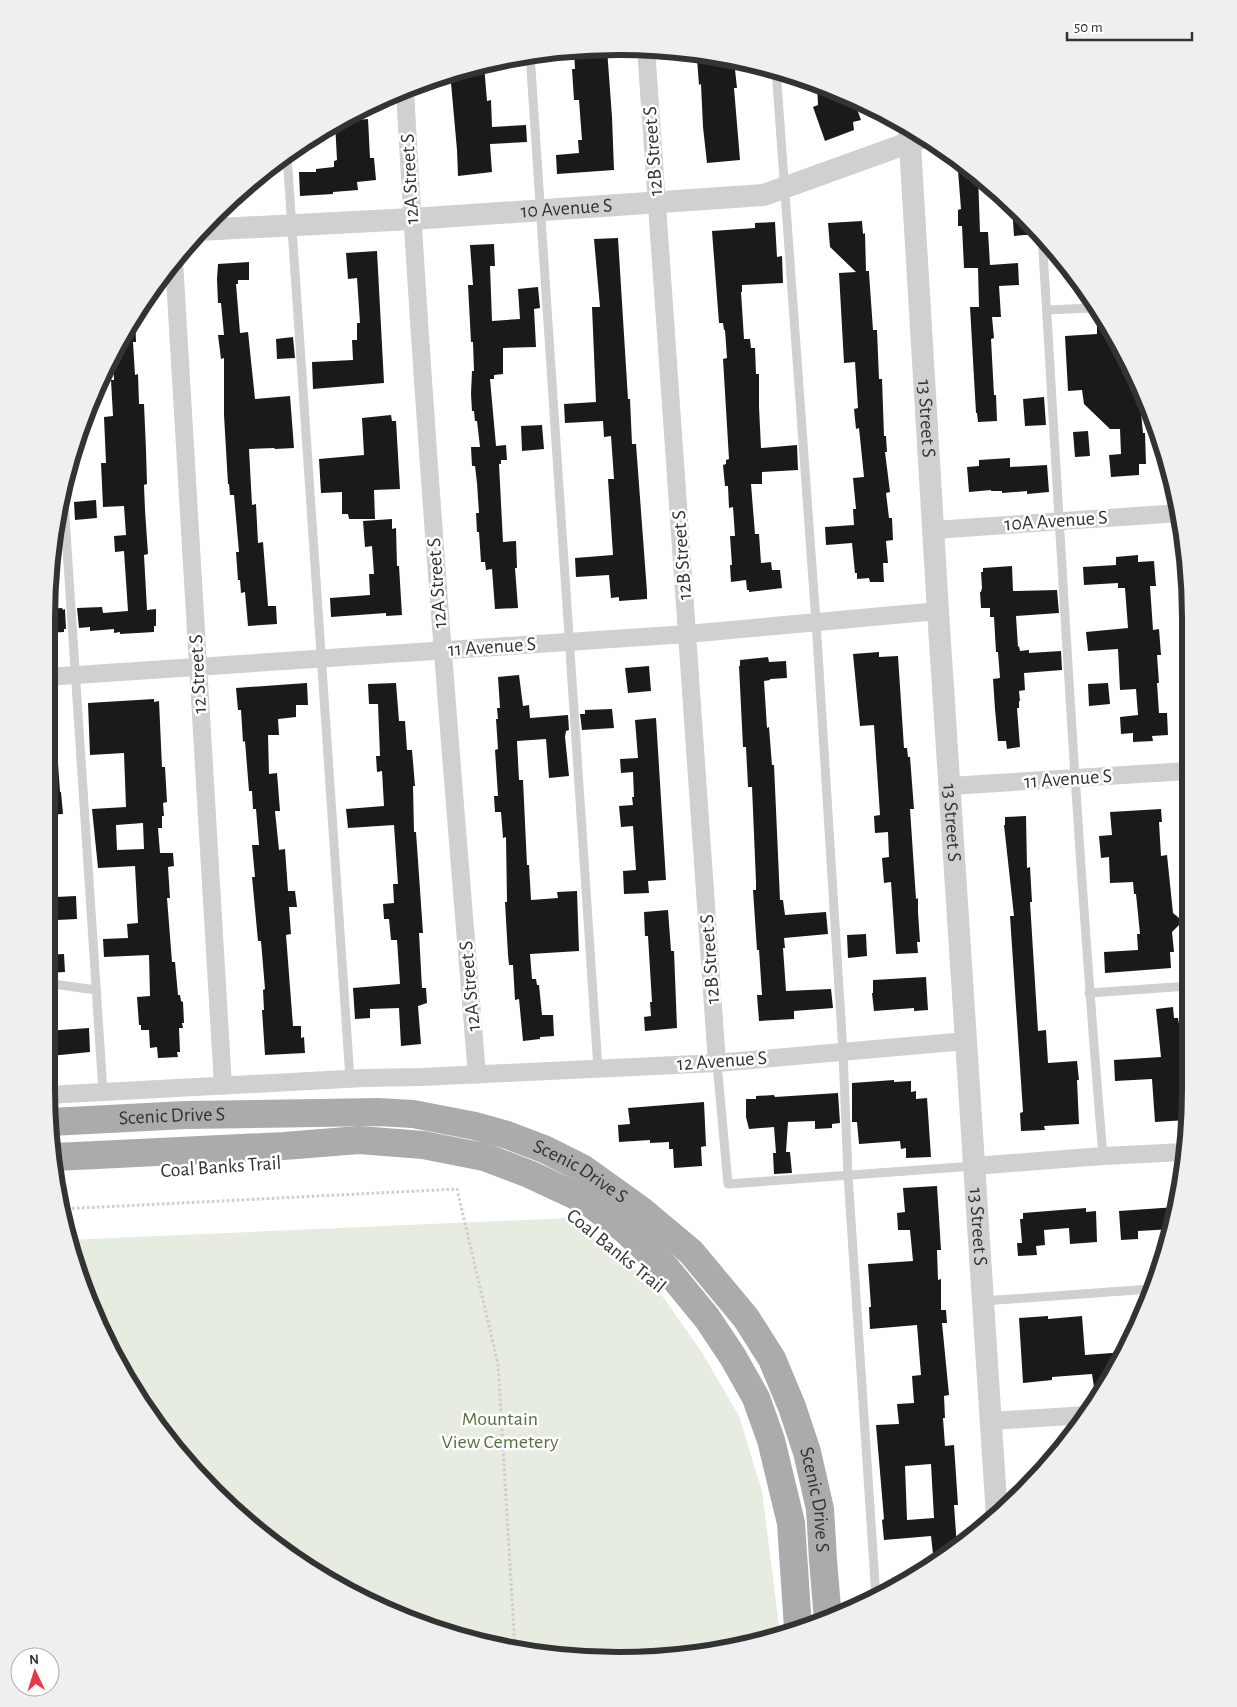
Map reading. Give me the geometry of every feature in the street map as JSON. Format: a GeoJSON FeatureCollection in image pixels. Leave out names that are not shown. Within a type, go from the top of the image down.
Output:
{"type":"FeatureCollection","features":[{"type":"Feature","properties":{"kind":"main road","name":"Scenic Drive S"},"geometry":{"type":"LineString","coordinates":[[56,1122],[186,1116],[378,1112],[413,1114],[475,1126],[507,1135],[544,1149],[582,1168],[642,1211],[690,1252],[746,1318],[772,1360],[792,1407],[807,1452],[820,1509],[827,1612]]}},
{"type":"Feature","properties":{"kind":"main road","name":"Scenic Drive S"},"geometry":{"type":"LineString","coordinates":[[59,1157],[284,1146],[359,1140],[423,1145],[484,1157],[529,1174],[587,1201],[624,1229],[666,1268],[707,1318],[733,1357],[756,1398],[771,1440],[791,1523],[798,1623]]}},
{"type":"Feature","properties":{"kind":"street","name":"12B Street S"},"geometry":{"type":"LineString","coordinates":[[647,56],[717,1063]]}},
{"type":"Feature","properties":{"kind":"street","name":"12A Street S"},"geometry":{"type":"LineString","coordinates":[[405,97],[442,650],[477,1075]]}},
{"type":"Feature","properties":{"kind":"street","name":"10 Avenue S"},"geometry":{"type":"LineString","coordinates":[[211,229],[412,219],[764,194],[785,188],[911,137]]}},
{"type":"Feature","properties":{"kind":"street","name":"13 Street S"},"geometry":{"type":"LineString","coordinates":[[914,139],[933,530],[997,1505]]}},
{"type":"Feature","properties":{"kind":"street","name":"12 Street S"},"geometry":{"type":"LineString","coordinates":[[175,271],[223,1086]]}},
{"type":"Feature","properties":{"kind":"street","name":"10A Avenue S"},"geometry":{"type":"LineString","coordinates":[[933,530],[1172,513]]}},
{"type":"Feature","properties":{"kind":"street","name":"11 Avenue S"},"geometry":{"type":"LineString","coordinates":[[55,676],[687,634],[938,612]]}},
{"type":"Feature","properties":{"kind":"street","name":"11 Avenue S"},"geometry":{"type":"LineString","coordinates":[[950,786],[1182,771]]}},
{"type":"Feature","properties":{"kind":"street","name":"12 Avenue S"},"geometry":{"type":"LineString","coordinates":[[477,1075],[717,1063],[966,1042]]}},
{"type":"Feature","properties":{"kind":"street","name":"Scenic Drive S"},"geometry":{"type":"LineString","coordinates":[[55,1095],[350,1079],[477,1075]]}},
{"type":"Feature","properties":{"kind":"street"},"geometry":{"type":"LineString","coordinates":[[974,1166],[1178,1152]]}},
{"type":"Feature","properties":{"kind":"street"},"geometry":{"type":"LineString","coordinates":[[991,1421],[1078,1416]]}},
{"type":"Feature","properties":{"kind":"lane"},"geometry":{"type":"LineString","coordinates":[[531,62],[598,1068]]}},
{"type":"Feature","properties":{"kind":"lane"},"geometry":{"type":"LineString","coordinates":[[777,78],[816,622],[843,1052],[848,1175],[875,1590]]}},
{"type":"Feature","properties":{"kind":"lane"},"geometry":{"type":"LineString","coordinates":[[287,162],[350,1079]]}},
{"type":"Feature","properties":{"kind":"lane"},"geometry":{"type":"LineString","coordinates":[[1043,248],[1074,778],[1103,1156]]}},
{"type":"Feature","properties":{"kind":"lane"},"geometry":{"type":"LineString","coordinates":[[1047,310],[1089,308]]}},
{"type":"Feature","properties":{"kind":"lane"},"geometry":{"type":"LineString","coordinates":[[65,515],[103,1092]]}},
{"type":"Feature","properties":{"kind":"lane"},"geometry":{"type":"LineString","coordinates":[[55,984],[96,990]]}},
{"type":"Feature","properties":{"kind":"lane"},"geometry":{"type":"LineString","coordinates":[[1089,993],[1182,986]]}},
{"type":"Feature","properties":{"kind":"lane"},"geometry":{"type":"LineString","coordinates":[[717,1063],[728,1184],[974,1166]]}},
{"type":"Feature","properties":{"kind":"lane"},"geometry":{"type":"LineString","coordinates":[[983,1301],[1144,1290]]}},
{"type":"Feature","properties":{"kind":"path"},"geometry":{"type":"LineString","coordinates":[[68,1208],[457,1189],[498,1364],[515,1642]]}},
{"type":"Feature","properties":{"kind":"green space","name":"Mountain View Cemetery"},"geometry":{"type":"Polygon","coordinates":[[[570,1218],[654,1284],[701,1351],[739,1416],[762,1491],[779,1628],[728,1641],[655,1651],[582,1651],[545,1647],[473,1633],[437,1622],[369,1594],[337,1577],[275,1536],[247,1512],[220,1487],[171,1432],[130,1370],[113,1338],[85,1270],[76,1240],[570,1218]]]}},
{"type":"Feature","properties":{"kind":"building"},"geometry":{"type":"Polygon","coordinates":[[[607,55],[614,170],[557,174],[556,155],[579,153],[578,140],[582,140],[579,100],[574,100],[572,69],[575,69],[574,57],[607,55]]]}},
{"type":"Feature","properties":{"kind":"building"},"geometry":{"type":"Polygon","coordinates":[[[697,61],[735,68],[737,88],[734,88],[740,160],[707,163],[701,84],[699,85],[697,61]]]}},
{"type":"Feature","properties":{"kind":"building"},"geometry":{"type":"Polygon","coordinates":[[[485,71],[487,101],[491,100],[492,127],[526,125],[527,142],[490,144],[492,172],[458,176],[451,83],[453,83],[453,80],[485,71]]]}},
{"type":"Feature","properties":{"kind":"building"},"geometry":{"type":"Polygon","coordinates":[[[817,92],[857,108],[861,120],[853,122],[854,130],[825,141],[813,107],[818,105],[817,92]]]}},
{"type":"Feature","properties":{"kind":"building"},"geometry":{"type":"Polygon","coordinates":[[[368,119],[370,158],[374,158],[376,180],[357,182],[358,190],[300,196],[299,172],[316,172],[316,169],[334,167],[334,161],[337,160],[335,131],[356,120],[368,119]]]}},
{"type":"Feature","properties":{"kind":"building"},"geometry":{"type":"Polygon","coordinates":[[[958,168],[978,185],[980,232],[988,232],[990,265],[1018,263],[1019,285],[999,286],[1001,317],[992,317],[994,338],[991,339],[997,421],[978,422],[976,413],[970,307],[979,307],[978,268],[964,268],[962,226],[958,226],[958,210],[961,209],[958,168]]]}},
{"type":"Feature","properties":{"kind":"building"},"geometry":{"type":"Polygon","coordinates":[[[1013,216],[1030,235],[1014,236],[1013,216]]]}},
{"type":"Feature","properties":{"kind":"building"},"geometry":{"type":"Polygon","coordinates":[[[862,221],[863,234],[865,233],[866,271],[869,271],[873,330],[877,330],[879,379],[882,379],[884,436],[886,436],[887,452],[885,452],[890,492],[886,493],[889,518],[892,518],[893,540],[886,541],[888,563],[883,563],[884,582],[870,582],[869,578],[857,579],[852,543],[826,545],[825,527],[854,525],[853,509],[856,509],[853,478],[864,477],[859,428],[856,429],[854,409],[858,408],[855,362],[844,363],[839,273],[856,272],[830,247],[828,223],[862,221]]]}},
{"type":"Feature","properties":{"kind":"building"},"geometry":{"type":"Polygon","coordinates":[[[775,222],[777,257],[782,256],[783,283],[742,285],[744,339],[750,339],[751,348],[755,348],[756,374],[759,374],[761,448],[797,445],[798,470],[762,472],[762,484],[751,484],[755,534],[759,534],[761,563],[771,562],[772,570],[780,570],[782,588],[749,592],[746,580],[731,582],[730,536],[735,536],[733,507],[729,508],[728,486],[725,486],[723,465],[729,459],[723,359],[727,358],[725,330],[723,323],[719,323],[712,231],[755,228],[755,223],[775,222]]]}},
{"type":"Feature","properties":{"kind":"building"},"geometry":{"type":"Polygon","coordinates":[[[618,238],[628,399],[630,399],[632,444],[636,444],[647,592],[647,599],[619,601],[619,597],[611,598],[609,575],[576,577],[575,558],[613,555],[608,479],[614,479],[611,436],[604,437],[603,421],[565,423],[564,404],[596,402],[592,307],[600,307],[594,239],[618,238]]]}},
{"type":"Feature","properties":{"kind":"building"},"geometry":{"type":"Polygon","coordinates":[[[494,244],[495,266],[490,266],[492,321],[520,319],[518,289],[538,287],[540,308],[534,309],[536,347],[503,348],[503,374],[494,375],[494,379],[490,379],[496,446],[506,445],[507,460],[501,460],[501,464],[499,464],[503,542],[516,541],[517,568],[515,568],[518,608],[495,609],[492,569],[486,570],[485,562],[481,562],[479,532],[477,532],[476,513],[479,513],[477,483],[475,466],[472,466],[471,447],[480,447],[477,421],[475,421],[474,411],[472,411],[472,371],[474,371],[468,285],[473,285],[470,245],[494,244]]]}},
{"type":"Feature","properties":{"kind":"building"},"geometry":{"type":"Polygon","coordinates":[[[377,251],[384,383],[313,389],[312,362],[353,360],[352,340],[357,340],[357,323],[360,323],[357,278],[348,279],[346,253],[377,251]]]}},
{"type":"Feature","properties":{"kind":"building"},"geometry":{"type":"Polygon","coordinates":[[[249,262],[249,280],[238,280],[238,284],[236,284],[240,333],[248,332],[255,399],[290,396],[294,448],[249,449],[252,505],[256,504],[258,543],[263,542],[268,606],[276,606],[277,624],[248,626],[245,592],[241,593],[240,580],[238,580],[236,552],[239,552],[234,495],[230,495],[228,484],[224,415],[224,358],[221,359],[218,335],[224,335],[221,303],[218,303],[217,279],[218,264],[249,262]]]}},
{"type":"Feature","properties":{"kind":"building"},"geometry":{"type":"Polygon","coordinates":[[[1097,321],[1124,369],[1140,407],[1143,433],[1145,433],[1146,464],[1139,464],[1139,475],[1111,477],[1109,455],[1121,454],[1120,429],[1110,429],[1084,404],[1082,390],[1068,391],[1065,336],[1097,334],[1097,321]]]}},
{"type":"Feature","properties":{"kind":"building"},"geometry":{"type":"Polygon","coordinates":[[[135,328],[136,342],[133,342],[135,375],[138,374],[139,404],[144,404],[146,450],[147,484],[144,485],[148,554],[144,555],[147,610],[156,609],[154,632],[120,634],[120,632],[114,633],[114,629],[90,631],[90,627],[79,628],[77,608],[102,607],[103,613],[128,611],[124,551],[115,552],[114,536],[126,535],[124,506],[103,507],[101,463],[106,463],[104,417],[113,416],[111,380],[114,380],[114,368],[135,328]]]}},
{"type":"Feature","properties":{"kind":"building"},"geometry":{"type":"Polygon","coordinates":[[[293,337],[295,358],[277,359],[276,339],[293,337]]]}},
{"type":"Feature","properties":{"kind":"building"},"geometry":{"type":"Polygon","coordinates":[[[1044,397],[1046,425],[1025,426],[1023,399],[1044,397]]]}},
{"type":"Feature","properties":{"kind":"building"},"geometry":{"type":"Polygon","coordinates":[[[391,415],[392,421],[396,421],[400,489],[374,490],[375,519],[349,519],[348,514],[342,514],[342,492],[321,493],[319,459],[364,455],[362,418],[391,415]]]}},
{"type":"Feature","properties":{"kind":"building"},"geometry":{"type":"Polygon","coordinates":[[[542,425],[544,449],[522,451],[521,426],[542,425]]]}},
{"type":"Feature","properties":{"kind":"building"},"geometry":{"type":"Polygon","coordinates":[[[1088,431],[1090,456],[1075,457],[1073,432],[1088,431]]]}},
{"type":"Feature","properties":{"kind":"building"},"geometry":{"type":"Polygon","coordinates":[[[1010,458],[1010,467],[1047,465],[1049,492],[1027,494],[1027,491],[1002,493],[1002,491],[991,490],[969,492],[967,467],[979,466],[979,460],[1010,458]]]}},
{"type":"Feature","properties":{"kind":"building"},"geometry":{"type":"Polygon","coordinates":[[[96,500],[97,518],[75,520],[74,502],[96,500]]]}},
{"type":"Feature","properties":{"kind":"building"},"geometry":{"type":"Polygon","coordinates":[[[392,519],[392,529],[396,528],[397,566],[399,566],[402,615],[386,616],[386,613],[331,617],[330,598],[370,595],[369,574],[374,574],[372,546],[365,547],[363,521],[392,519]]]}},
{"type":"Feature","properties":{"kind":"building"},"geometry":{"type":"Polygon","coordinates":[[[1138,555],[1138,562],[1154,561],[1156,586],[1150,586],[1153,630],[1159,629],[1161,655],[1157,655],[1159,713],[1167,713],[1168,735],[1152,736],[1153,741],[1133,742],[1133,733],[1121,734],[1120,717],[1138,715],[1136,689],[1120,690],[1118,649],[1088,651],[1086,632],[1128,628],[1125,588],[1118,588],[1118,583],[1084,585],[1083,567],[1116,565],[1116,557],[1138,555]]]}},
{"type":"Feature","properties":{"kind":"building"},"geometry":{"type":"Polygon","coordinates":[[[1012,566],[1013,591],[1057,590],[1059,613],[1016,616],[1018,647],[1020,651],[1029,650],[1029,653],[1061,651],[1062,670],[1024,673],[1025,690],[1019,691],[1020,701],[1019,708],[1017,708],[1020,747],[1007,749],[1006,741],[998,741],[993,679],[1000,678],[994,617],[990,617],[990,608],[981,608],[980,592],[983,568],[1012,566]]]}},
{"type":"Feature","properties":{"kind":"building"},"geometry":{"type":"Polygon","coordinates":[[[55,608],[65,609],[66,629],[64,629],[64,632],[55,632],[55,608]]]}},
{"type":"Feature","properties":{"kind":"building"},"geometry":{"type":"Polygon","coordinates":[[[879,652],[879,657],[898,656],[904,748],[907,748],[908,757],[910,757],[914,809],[910,809],[916,899],[918,898],[920,942],[917,942],[918,953],[896,954],[891,882],[884,883],[882,858],[889,857],[888,832],[875,833],[874,816],[880,815],[874,725],[860,726],[853,654],[879,652]]]}},
{"type":"Feature","properties":{"kind":"building"},"geometry":{"type":"Polygon","coordinates":[[[768,657],[769,662],[786,661],[787,678],[764,681],[767,728],[769,727],[772,765],[774,765],[780,900],[783,900],[785,915],[826,912],[828,934],[784,938],[786,991],[831,989],[833,1008],[794,1011],[794,1019],[759,1021],[757,995],[762,995],[753,890],[756,890],[756,882],[752,787],[748,787],[746,747],[743,747],[739,666],[740,660],[768,657]]]}},
{"type":"Feature","properties":{"kind":"building"},"geometry":{"type":"Polygon","coordinates":[[[649,666],[651,691],[628,693],[625,668],[649,666]]]}},
{"type":"Feature","properties":{"kind":"building"},"geometry":{"type":"Polygon","coordinates":[[[519,675],[523,706],[529,705],[530,718],[568,715],[569,730],[566,731],[565,737],[569,776],[549,778],[546,739],[517,741],[519,780],[523,780],[527,865],[529,865],[531,900],[558,898],[557,892],[577,891],[579,951],[530,954],[532,979],[536,979],[537,985],[539,985],[542,1015],[553,1015],[554,1036],[523,1041],[519,999],[515,1000],[513,965],[509,965],[508,955],[505,902],[507,902],[506,837],[503,838],[501,812],[495,812],[494,796],[498,796],[495,750],[498,749],[497,708],[500,708],[498,677],[519,675]]]}},
{"type":"Feature","properties":{"kind":"building"},"geometry":{"type":"Polygon","coordinates":[[[307,683],[308,705],[296,705],[296,717],[278,719],[279,735],[268,735],[269,774],[277,773],[280,811],[275,811],[279,850],[285,849],[288,891],[295,891],[297,907],[289,907],[291,934],[286,935],[293,1026],[301,1026],[301,1038],[304,1037],[305,1053],[265,1055],[262,1010],[264,1010],[263,990],[265,989],[261,941],[258,941],[252,877],[255,877],[252,845],[259,845],[256,809],[253,809],[252,791],[249,791],[245,741],[243,742],[241,710],[238,710],[236,688],[307,683]]]}},
{"type":"Feature","properties":{"kind":"building"},"geometry":{"type":"Polygon","coordinates":[[[396,683],[399,721],[405,721],[407,750],[412,750],[415,786],[413,786],[414,832],[416,832],[423,933],[419,933],[422,988],[426,988],[427,1003],[418,1006],[421,1044],[401,1046],[399,1008],[370,1009],[370,1018],[355,1019],[353,988],[400,984],[397,940],[391,940],[389,919],[384,919],[383,904],[394,903],[393,884],[398,884],[394,825],[348,828],[346,809],[384,806],[382,771],[377,772],[376,756],[380,756],[378,704],[369,704],[368,684],[396,683]]]}},
{"type":"Feature","properties":{"kind":"building"},"geometry":{"type":"Polygon","coordinates":[[[1108,683],[1110,704],[1089,706],[1088,684],[1108,683]]]}},
{"type":"Feature","properties":{"kind":"building"},"geometry":{"type":"Polygon","coordinates":[[[154,699],[154,702],[159,701],[162,767],[165,767],[167,802],[163,803],[164,816],[162,816],[162,828],[158,828],[160,853],[173,853],[174,866],[168,867],[170,898],[167,898],[172,962],[175,962],[178,995],[180,995],[183,1002],[184,1023],[182,1023],[183,1028],[179,1028],[180,1052],[177,1052],[178,1057],[158,1058],[157,1047],[150,1048],[149,1030],[141,1030],[141,1025],[139,1025],[137,997],[150,996],[149,955],[104,957],[103,939],[128,938],[127,924],[138,923],[135,866],[98,868],[92,809],[126,807],[124,753],[90,755],[88,703],[154,699]],[[143,823],[116,825],[117,850],[144,849],[143,823]]]}},
{"type":"Feature","properties":{"kind":"building"},"geometry":{"type":"Polygon","coordinates":[[[612,709],[614,728],[582,730],[580,714],[585,714],[585,710],[612,709]]]}},
{"type":"Feature","properties":{"kind":"building"},"geometry":{"type":"Polygon","coordinates":[[[656,718],[666,880],[648,881],[649,893],[624,894],[623,871],[636,870],[633,826],[621,827],[619,806],[633,805],[632,797],[634,797],[633,772],[621,773],[620,759],[638,758],[635,720],[656,718]]]}},
{"type":"Feature","properties":{"kind":"building"},"geometry":{"type":"Polygon","coordinates":[[[55,749],[57,749],[63,814],[55,814],[55,749]]]}},
{"type":"Feature","properties":{"kind":"building"},"geometry":{"type":"Polygon","coordinates":[[[1161,809],[1162,822],[1159,822],[1161,856],[1167,855],[1173,913],[1179,918],[1180,924],[1172,932],[1174,952],[1170,952],[1171,968],[1105,973],[1104,952],[1138,950],[1137,934],[1140,934],[1133,882],[1110,883],[1109,857],[1101,858],[1099,836],[1112,835],[1110,812],[1161,809]]]}},
{"type":"Feature","properties":{"kind":"building"},"geometry":{"type":"Polygon","coordinates":[[[1026,816],[1027,868],[1030,867],[1032,902],[1030,902],[1038,1031],[1046,1030],[1048,1063],[1077,1061],[1079,1124],[1044,1126],[1045,1130],[1021,1131],[1020,1113],[1023,1112],[1010,916],[1014,916],[1004,825],[1005,817],[1026,816]]]}},
{"type":"Feature","properties":{"kind":"building"},"geometry":{"type":"Polygon","coordinates":[[[76,896],[77,919],[57,920],[55,897],[76,896]]]}},
{"type":"Feature","properties":{"kind":"building"},"geometry":{"type":"Polygon","coordinates":[[[668,910],[671,951],[674,951],[677,1028],[645,1031],[644,1017],[651,1016],[650,1002],[652,1002],[648,936],[645,936],[644,912],[668,910]]]}},
{"type":"Feature","properties":{"kind":"building"},"geometry":{"type":"Polygon","coordinates":[[[866,934],[867,956],[848,958],[847,935],[866,934]]]}},
{"type":"Feature","properties":{"kind":"building"},"geometry":{"type":"Polygon","coordinates":[[[55,954],[64,954],[65,972],[55,973],[55,954]]]}},
{"type":"Feature","properties":{"kind":"building"},"geometry":{"type":"Polygon","coordinates":[[[926,977],[928,1010],[914,1011],[914,1008],[874,1011],[873,980],[926,977]]]}},
{"type":"Feature","properties":{"kind":"building"},"geometry":{"type":"Polygon","coordinates":[[[1173,1007],[1174,1018],[1178,1018],[1182,1060],[1181,1120],[1155,1122],[1152,1079],[1115,1081],[1114,1060],[1161,1057],[1156,1009],[1173,1007]]]}},
{"type":"Feature","properties":{"kind":"building"},"geometry":{"type":"Polygon","coordinates":[[[89,1028],[90,1052],[55,1056],[55,1030],[89,1028]]]}},
{"type":"Feature","properties":{"kind":"building"},"geometry":{"type":"Polygon","coordinates":[[[894,1080],[894,1082],[911,1081],[911,1092],[916,1091],[916,1099],[927,1098],[931,1157],[906,1158],[906,1148],[901,1149],[900,1141],[859,1144],[857,1122],[852,1122],[852,1083],[894,1080]]]}},
{"type":"Feature","properties":{"kind":"building"},"geometry":{"type":"Polygon","coordinates":[[[838,1093],[840,1123],[832,1124],[832,1128],[815,1129],[815,1121],[788,1122],[786,1152],[790,1152],[792,1173],[774,1174],[773,1153],[776,1153],[774,1127],[749,1129],[746,1117],[746,1099],[756,1099],[756,1096],[774,1095],[775,1097],[838,1093]]]}},
{"type":"Feature","properties":{"kind":"building"},"geometry":{"type":"Polygon","coordinates":[[[704,1102],[706,1146],[701,1147],[702,1166],[674,1168],[673,1149],[669,1149],[669,1142],[650,1143],[650,1140],[619,1142],[618,1125],[630,1124],[628,1108],[704,1102]]]}},
{"type":"Feature","properties":{"kind":"building"},"geometry":{"type":"Polygon","coordinates":[[[937,1186],[941,1250],[937,1250],[938,1280],[941,1279],[941,1310],[946,1310],[947,1323],[942,1323],[949,1395],[944,1396],[945,1418],[943,1418],[945,1446],[954,1445],[958,1505],[954,1505],[956,1540],[937,1554],[933,1554],[931,1536],[884,1540],[882,1520],[884,1519],[876,1425],[899,1424],[897,1404],[914,1403],[912,1376],[921,1375],[917,1325],[870,1329],[869,1307],[871,1307],[868,1264],[913,1261],[910,1230],[898,1230],[897,1213],[905,1212],[903,1188],[937,1186]],[[931,1464],[905,1466],[907,1520],[934,1518],[931,1464]]]}},
{"type":"Feature","properties":{"kind":"building"},"geometry":{"type":"Polygon","coordinates":[[[1169,1207],[1164,1230],[1138,1231],[1138,1239],[1121,1240],[1119,1211],[1169,1207]]]}},
{"type":"Feature","properties":{"kind":"building"},"geometry":{"type":"Polygon","coordinates":[[[1086,1208],[1086,1212],[1096,1211],[1097,1242],[1070,1244],[1069,1228],[1044,1230],[1045,1245],[1036,1246],[1037,1255],[1018,1256],[1017,1243],[1022,1243],[1020,1219],[1023,1219],[1023,1213],[1086,1208]]]}},
{"type":"Feature","properties":{"kind":"building"},"geometry":{"type":"Polygon","coordinates":[[[1048,1316],[1048,1319],[1082,1316],[1085,1355],[1116,1353],[1097,1387],[1094,1387],[1092,1374],[1052,1377],[1052,1380],[1023,1383],[1019,1318],[1048,1316]]]}}]}
